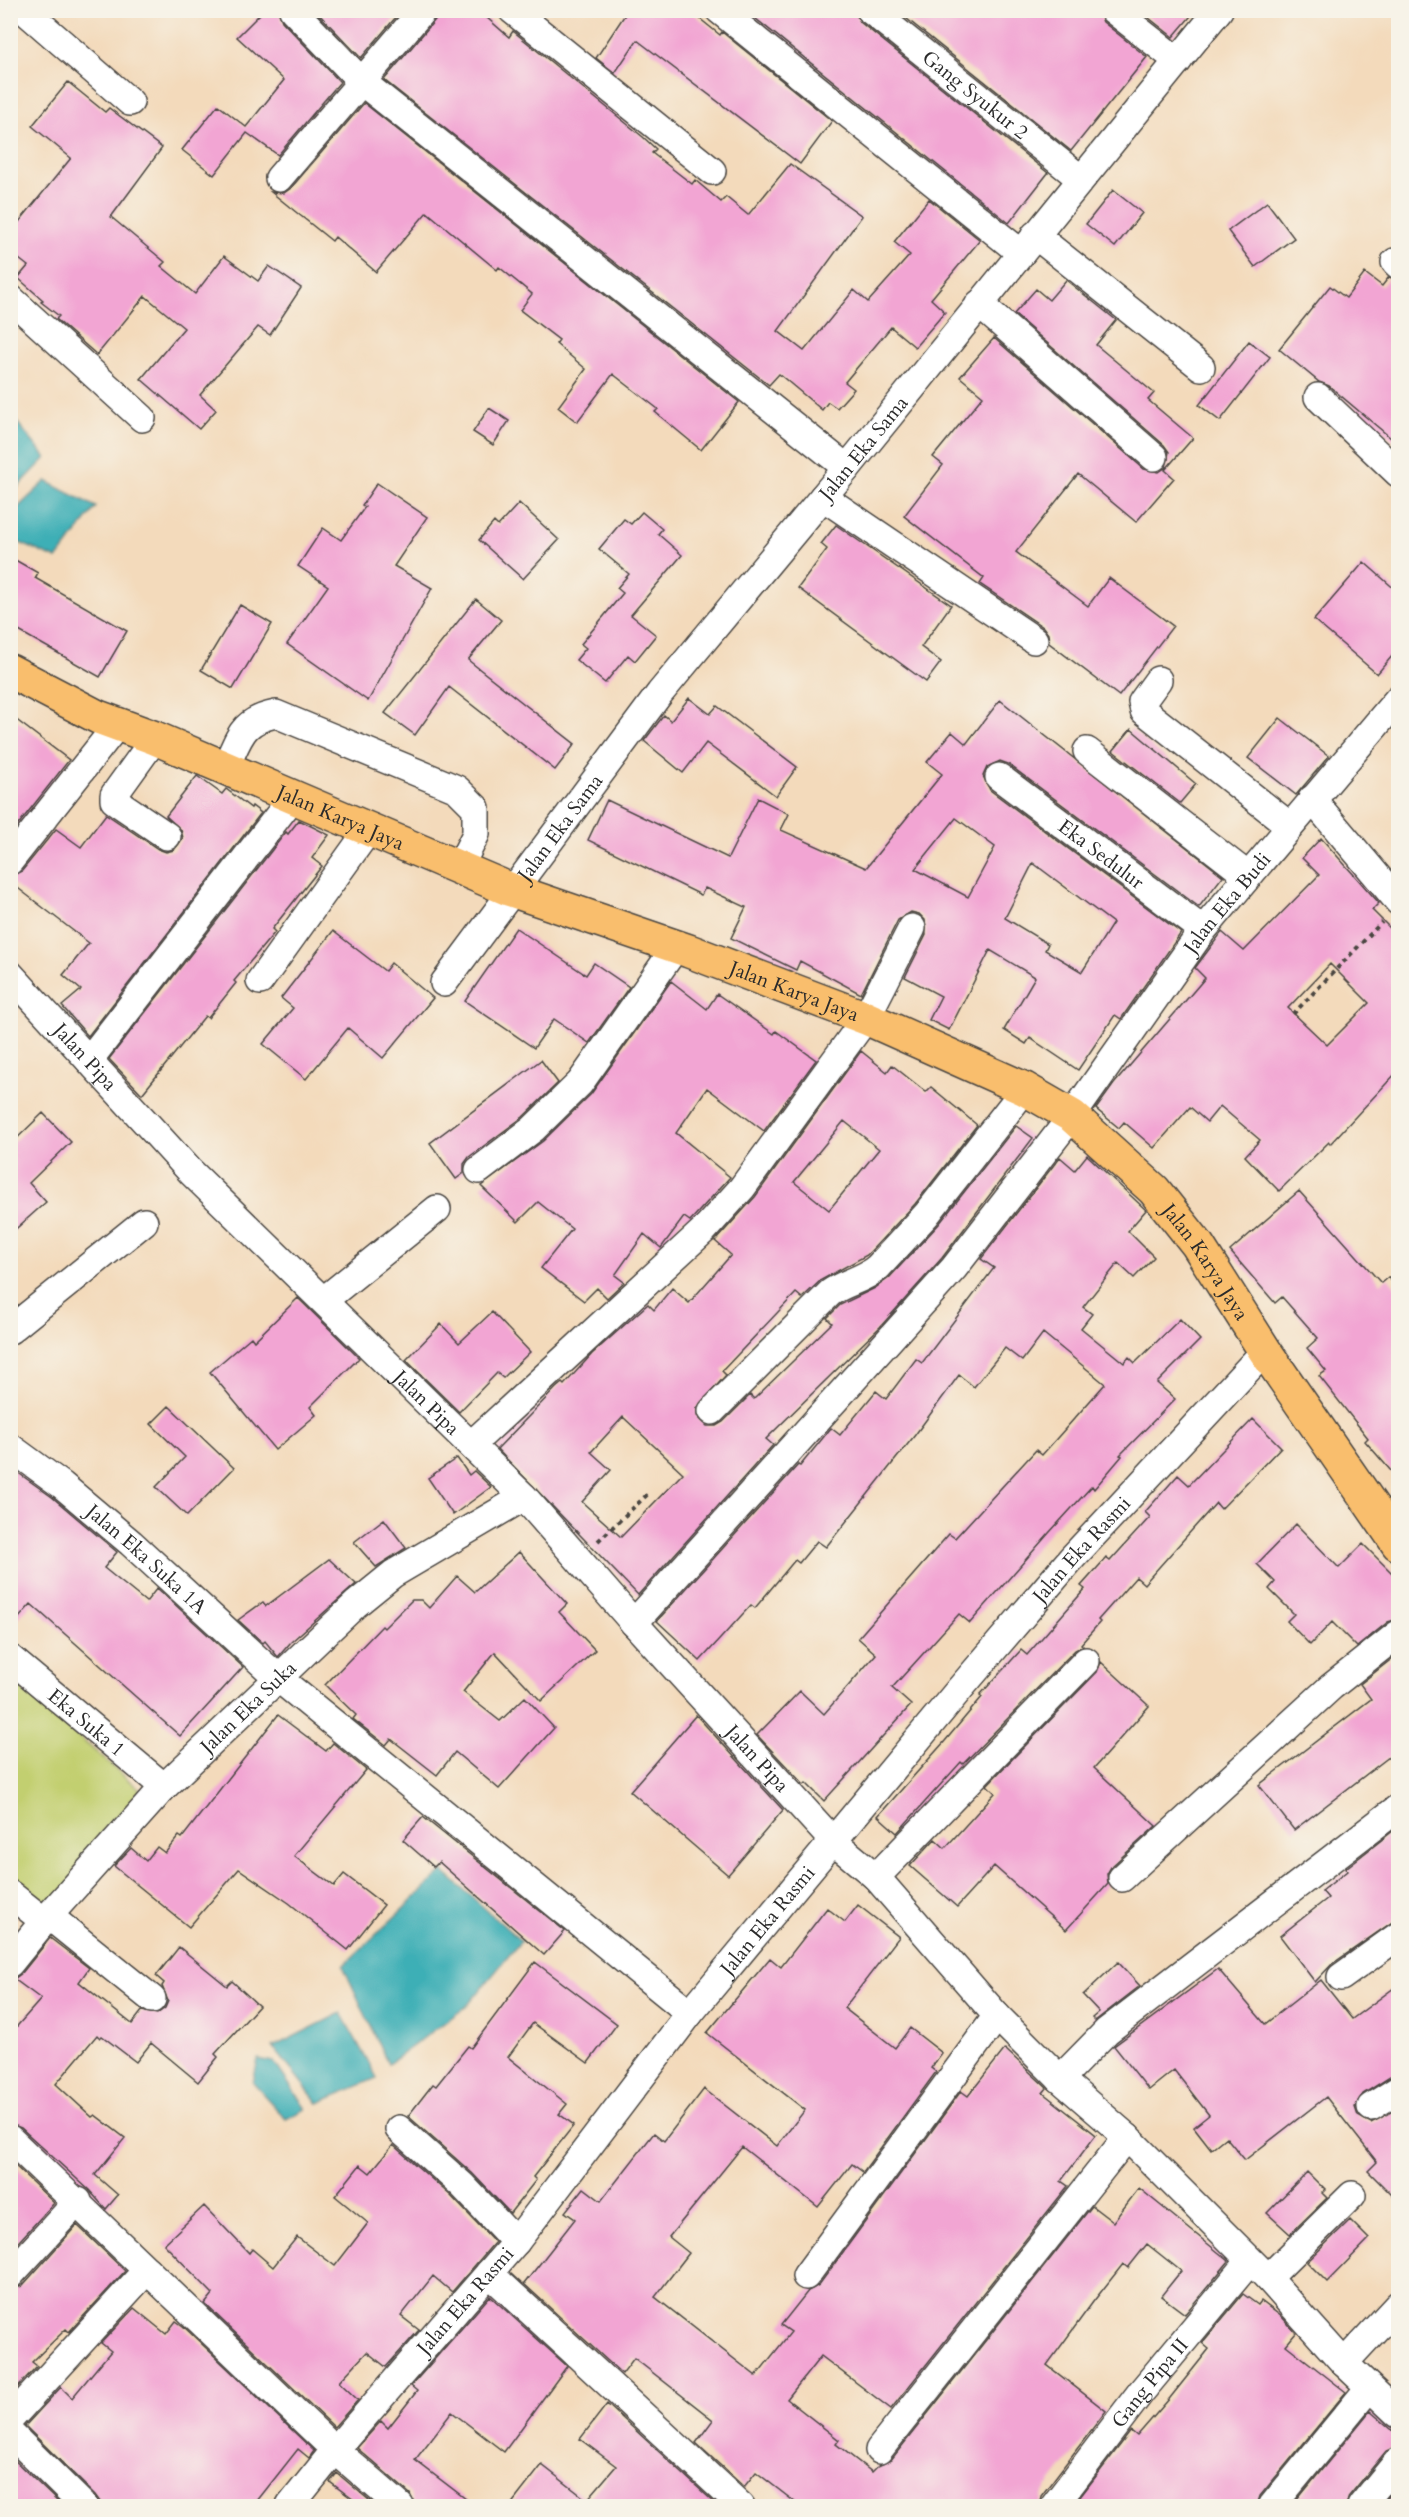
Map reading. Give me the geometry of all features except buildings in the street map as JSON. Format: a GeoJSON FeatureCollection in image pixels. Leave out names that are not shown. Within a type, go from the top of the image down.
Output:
{"type":"FeatureCollection","features":[{"type":"Feature","properties":{"kind":"main road","name":"Jalan Karya Jaya"},"geometry":{"type":"LineString","coordinates":[[10,671],[118,724],[370,828],[511,890],[676,947],[866,1018],[1025,1089],[1072,1116],[1154,1190],[1197,1244],[1265,1351],[1398,1544]]}},
{"type":"Feature","properties":{"kind":"street"},"geometry":{"type":"LineString","coordinates":[[24,10],[130,102]]}},
{"type":"Feature","properties":{"kind":"street"},"geometry":{"type":"LineString","coordinates":[[293,10],[362,82],[847,468]]}},
{"type":"Feature","properties":{"kind":"street"},"geometry":{"type":"LineString","coordinates":[[279,178],[423,10]]}},
{"type":"Feature","properties":{"kind":"street"},"geometry":{"type":"LineString","coordinates":[[512,10],[712,171]]}},
{"type":"Feature","properties":{"kind":"street"},"geometry":{"type":"LineString","coordinates":[[719,10],[1028,244],[1201,367]]}},
{"type":"Feature","properties":{"kind":"street","name":"Gang Syukur 2"},"geometry":{"type":"LineString","coordinates":[[870,10],[1081,179]]}},
{"type":"Feature","properties":{"kind":"street"},"geometry":{"type":"LineString","coordinates":[[1113,10],[1178,61]]}},
{"type":"Feature","properties":{"kind":"street","name":"Jalan Eka Sama"},"geometry":{"type":"LineString","coordinates":[[444,983],[511,890],[660,693],[847,468],[1219,10]]}},
{"type":"Feature","properties":{"kind":"street"},"geometry":{"type":"LineString","coordinates":[[10,298],[142,418]]}},
{"type":"Feature","properties":{"kind":"street"},"geometry":{"type":"LineString","coordinates":[[979,304],[1154,457]]}},
{"type":"Feature","properties":{"kind":"street"},"geometry":{"type":"LineString","coordinates":[[1318,397],[1398,473]]}},
{"type":"Feature","properties":{"kind":"street"},"geometry":{"type":"LineString","coordinates":[[823,497],[1034,640]]}},
{"type":"Feature","properties":{"kind":"street"},"geometry":{"type":"LineString","coordinates":[[1158,680],[1142,702],[1144,711],[1290,826]]}},
{"type":"Feature","properties":{"kind":"street","name":"Jalan Eka Budi"},"geometry":{"type":"LineString","coordinates":[[634,1623],[954,1268],[1072,1116],[1203,930],[1398,699]]}},
{"type":"Feature","properties":{"kind":"street"},"geometry":{"type":"LineString","coordinates":[[225,768],[244,730],[257,718],[276,714],[457,789],[476,808],[476,834],[459,868]]}},
{"type":"Feature","properties":{"kind":"street"},"geometry":{"type":"LineString","coordinates":[[10,861],[118,724]]}},
{"type":"Feature","properties":{"kind":"street"},"geometry":{"type":"LineString","coordinates":[[155,738],[114,795],[114,800],[167,836]]}},
{"type":"Feature","properties":{"kind":"street"},"geometry":{"type":"LineString","coordinates":[[1087,751],[1248,876]]}},
{"type":"Feature","properties":{"kind":"street","name":"Eka Sedulur"},"geometry":{"type":"LineString","coordinates":[[999,777],[1203,930]]}},
{"type":"Feature","properties":{"kind":"street"},"geometry":{"type":"LineString","coordinates":[[89,1060],[293,797]]}},
{"type":"Feature","properties":{"kind":"street"},"geometry":{"type":"LineString","coordinates":[[1312,799],[1394,908]]}},
{"type":"Feature","properties":{"kind":"street"},"geometry":{"type":"LineString","coordinates":[[260,981],[370,828]]}},
{"type":"Feature","properties":{"kind":"street"},"geometry":{"type":"LineString","coordinates":[[472,1444],[712,1221],[749,1179],[866,1018],[912,928]]}},
{"type":"Feature","properties":{"kind":"street"},"geometry":{"type":"LineString","coordinates":[[479,1170],[533,1129],[580,1083],[676,947]]}},
{"type":"Feature","properties":{"kind":"street","name":"Jalan Pipa"},"geometry":{"type":"LineString","coordinates":[[10,974],[191,1172],[524,1497],[634,1623],[834,1842],[876,1876],[997,2016],[1060,2079],[1127,2137],[1259,2269],[1369,2388],[1398,2414]]}},
{"type":"Feature","properties":{"kind":"street"},"geometry":{"type":"LineString","coordinates":[[712,1411],[830,1293],[841,1285],[870,1274],[878,1268],[927,1214],[1025,1089]]}},
{"type":"Feature","properties":{"kind":"street"},"geometry":{"type":"LineString","coordinates":[[324,1300],[437,1209]]}},
{"type":"Feature","properties":{"kind":"street"},"geometry":{"type":"LineString","coordinates":[[10,1330],[144,1222]]}},
{"type":"Feature","properties":{"kind":"street","name":"Jalan Eka Rasmi"},"geometry":{"type":"LineString","coordinates":[[290,2506],[335,2450],[516,2242],[690,2013],[1071,1559],[1265,1351]]}},
{"type":"Feature","properties":{"kind":"street","name":"Jalan Eka Suka 1A"},"geometry":{"type":"LineString","coordinates":[[10,1447],[62,1485],[131,1544],[278,1678],[690,2013]]}},
{"type":"Feature","properties":{"kind":"street","name":"Jalan Eka Suka"},"geometry":{"type":"LineString","coordinates":[[10,1963],[164,1786],[356,1604],[393,1574],[524,1497]]}},
{"type":"Feature","properties":{"kind":"street"},"geometry":{"type":"LineString","coordinates":[[1122,1878],[1331,1687],[1398,1634]]}},
{"type":"Feature","properties":{"kind":"street","name":"Eka Suka 1"},"geometry":{"type":"LineString","coordinates":[[10,1658],[164,1786]]}},
{"type":"Feature","properties":{"kind":"street"},"geometry":{"type":"LineString","coordinates":[[876,1876],[1086,1661]]}},
{"type":"Feature","properties":{"kind":"street"},"geometry":{"type":"LineString","coordinates":[[1060,2079],[1107,2031],[1398,1808]]}},
{"type":"Feature","properties":{"kind":"street"},"geometry":{"type":"LineString","coordinates":[[10,1894],[152,1999]]}},
{"type":"Feature","properties":{"kind":"street"},"geometry":{"type":"LineString","coordinates":[[1341,1977],[1398,1936]]}},
{"type":"Feature","properties":{"kind":"street"},"geometry":{"type":"LineString","coordinates":[[806,2276],[997,2016]]}},
{"type":"Feature","properties":{"kind":"street"},"geometry":{"type":"LineString","coordinates":[[1371,2107],[1398,2090]]}},
{"type":"Feature","properties":{"kind":"street"},"geometry":{"type":"LineString","coordinates":[[399,2129],[454,2178],[516,2242]]}},
{"type":"Feature","properties":{"kind":"street"},"geometry":{"type":"LineString","coordinates":[[879,2450],[1127,2137]]}},
{"type":"Feature","properties":{"kind":"street"},"geometry":{"type":"LineString","coordinates":[[10,2139],[78,2201],[335,2450],[400,2506]]}},
{"type":"Feature","properties":{"kind":"street","name":"Gang Pipa II"},"geometry":{"type":"LineString","coordinates":[[1054,2506],[1141,2391],[1259,2269],[1352,2195]]}},
{"type":"Feature","properties":{"kind":"street"},"geometry":{"type":"LineString","coordinates":[[10,2275],[78,2201]]}},
{"type":"Feature","properties":{"kind":"street"},"geometry":{"type":"LineString","coordinates":[[10,2419],[147,2270]]}},
{"type":"Feature","properties":{"kind":"street"},"geometry":{"type":"LineString","coordinates":[[489,2273],[741,2506]]}},
{"type":"Feature","properties":{"kind":"street"},"geometry":{"type":"LineString","coordinates":[[1344,2362],[1398,2305]]}},
{"type":"Feature","properties":{"kind":"street"},"geometry":{"type":"LineString","coordinates":[[1272,2506],[1369,2388]]}},
{"type":"Feature","properties":{"kind":"street"},"geometry":{"type":"LineString","coordinates":[[10,2433],[84,2506]]}},
{"type":"Feature","properties":{"kind":"street"},"geometry":{"type":"LineString","coordinates":[[1361,2506],[1398,2461]]}},
{"type":"Feature","properties":{"kind":"path"},"geometry":{"type":"LineString","coordinates":[[1293,1014],[1394,908]]}},
{"type":"Feature","properties":{"kind":"path"},"geometry":{"type":"LineString","coordinates":[[578,1560],[650,1493]]}},
{"type":"Feature","properties":{"kind":"green space"},"geometry":{"type":"Polygon","coordinates":[[[11,1678],[148,1797],[46,1916],[11,1885],[11,1678]]]}},
{"type":"Feature","properties":{"kind":"water"},"geometry":{"type":"Polygon","coordinates":[[[11,415],[46,458],[10,494],[11,415]]]}},
{"type":"Feature","properties":{"kind":"water"},"geometry":{"type":"Polygon","coordinates":[[[46,481],[96,507],[57,559],[11,539],[11,514],[46,481]]]}},
{"type":"Feature","properties":{"kind":"water"},"geometry":{"type":"Polygon","coordinates":[[[443,1871],[521,1941],[467,2006],[388,2064],[343,1966],[443,1871]]]}},
{"type":"Feature","properties":{"kind":"water"},"geometry":{"type":"Polygon","coordinates":[[[341,2013],[377,2078],[318,2103],[273,2047],[341,2013]]]}},
{"type":"Feature","properties":{"kind":"water"},"geometry":{"type":"Polygon","coordinates":[[[258,2059],[274,2062],[306,2109],[286,2119],[253,2083],[258,2059]]]}}]}
